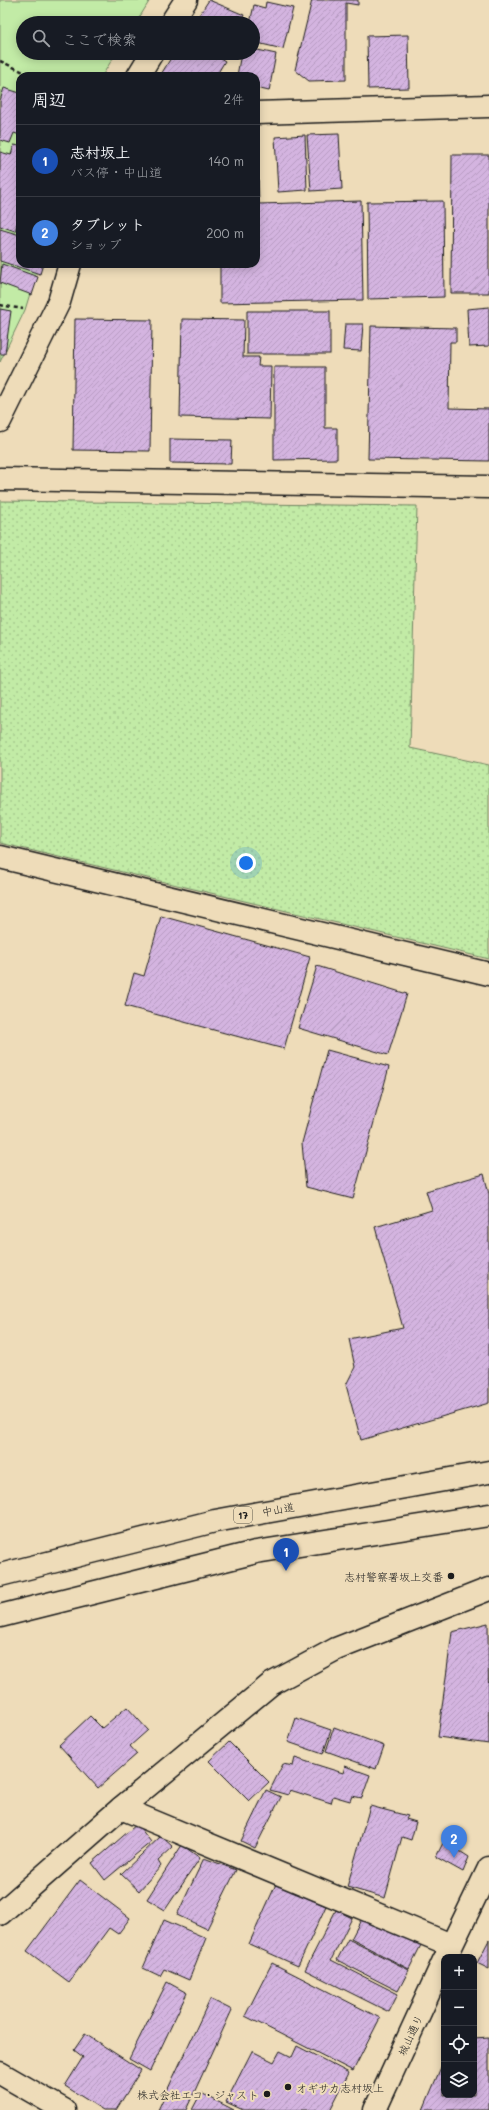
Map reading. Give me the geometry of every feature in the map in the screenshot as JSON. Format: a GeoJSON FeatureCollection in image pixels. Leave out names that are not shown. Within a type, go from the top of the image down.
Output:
{"type":"FeatureCollection","features":[{"type":"Feature","properties":{"kind":"main road"},"geometry":{"type":"LineString","coordinates":[[176,16],[186,0]]}},
{"type":"Feature","properties":{"kind":"main road"},"geometry":{"type":"LineString","coordinates":[[140,72],[148,60]]}},
{"type":"Feature","properties":{"kind":"main road"},"geometry":{"type":"LineString","coordinates":[[260,113],[489,106]]}},
{"type":"Feature","properties":{"kind":"main road"},"geometry":{"type":"LineString","coordinates":[[0,421],[58,302],[69,268]]}},
{"type":"Feature","properties":{"kind":"main road"},"geometry":{"type":"LineString","coordinates":[[0,480],[489,487]]}},
{"type":"Feature","properties":{"kind":"main road"},"geometry":{"type":"LineString","coordinates":[[0,857],[489,974]]}},
{"type":"Feature","properties":{"kind":"main road","name":"中山道"},"geometry":{"type":"LineString","coordinates":[[0,1575],[215,1521],[489,1472]]}},
{"type":"Feature","properties":{"kind":"main road"},"geometry":{"type":"LineString","coordinates":[[0,1616],[256,1552],[489,1515]]}},
{"type":"Feature","properties":{"kind":"main road"},"geometry":{"type":"LineString","coordinates":[[0,1914],[121,1808],[271,1684],[336,1649],[489,1589]]}},
{"type":"Feature","properties":{"kind":"main road"},"geometry":{"type":"LineString","coordinates":[[121,1808],[447,1954]]}},
{"type":"Feature","properties":{"kind":"main road","name":"城山通り"},"geometry":{"type":"LineString","coordinates":[[447,1954],[489,1868]]}},
{"type":"Feature","properties":{"kind":"main road","name":"城山通り"},"geometry":{"type":"LineString","coordinates":[[375,2110],[441,1967]]}},
{"type":"Feature","properties":{"kind":"main road"},"geometry":{"type":"LineString","coordinates":[[0,2073],[64,2110]]}},
{"type":"Feature","properties":{"kind":"path"},"geometry":{"type":"LineString","coordinates":[[0,61],[23,72]]}},
{"type":"Feature","properties":{"kind":"green space"},"geometry":{"type":"Polygon","coordinates":[[[0,0],[150,0],[140,16],[16,16],[16,60],[112,60],[104,72],[16,72],[16,268],[38,268],[25,310],[0,362],[0,0]]]}},
{"type":"Feature","properties":{"kind":"green space"},"geometry":{"type":"Polygon","coordinates":[[[0,501],[417,506],[410,748],[489,765],[489,959],[0,843],[0,501]]]}},
{"type":"Feature","properties":{"kind":"building"},"geometry":{"type":"Polygon","coordinates":[[[209,0],[244,15],[244,16],[199,16],[209,0]]]}},
{"type":"Feature","properties":{"kind":"building"},"geometry":{"type":"Polygon","coordinates":[[[312,0],[358,0],[358,5],[346,3],[346,80],[309,81],[295,70],[312,0]]]}},
{"type":"Feature","properties":{"kind":"building"},"geometry":{"type":"Polygon","coordinates":[[[266,2],[293,8],[283,49],[260,44],[260,16],[252,16],[254,5],[265,8],[266,2]]]}},
{"type":"Feature","properties":{"kind":"building"},"geometry":{"type":"Polygon","coordinates":[[[408,35],[409,88],[368,89],[367,36],[408,35]]]}},
{"type":"Feature","properties":{"kind":"building"},"geometry":{"type":"Polygon","coordinates":[[[260,51],[276,54],[269,91],[260,89],[260,72],[238,72],[240,60],[260,60],[260,51]]]}},
{"type":"Feature","properties":{"kind":"building"},"geometry":{"type":"Polygon","coordinates":[[[170,60],[225,61],[218,72],[162,72],[170,60]]]}},
{"type":"Feature","properties":{"kind":"building"},"geometry":{"type":"Polygon","coordinates":[[[4,88],[16,92],[16,134],[14,133],[10,143],[0,140],[0,101],[4,88]]]}},
{"type":"Feature","properties":{"kind":"building"},"geometry":{"type":"Polygon","coordinates":[[[339,134],[342,189],[311,191],[307,135],[339,134]]]}},
{"type":"Feature","properties":{"kind":"building"},"geometry":{"type":"Polygon","coordinates":[[[305,135],[307,190],[278,192],[275,137],[305,135]]]}},
{"type":"Feature","properties":{"kind":"building"},"geometry":{"type":"Polygon","coordinates":[[[14,145],[16,145],[15,231],[0,226],[0,152],[11,155],[14,145]]]}},
{"type":"Feature","properties":{"kind":"building"},"geometry":{"type":"Polygon","coordinates":[[[452,155],[489,155],[489,293],[451,293],[452,155]]]}},
{"type":"Feature","properties":{"kind":"building"},"geometry":{"type":"Polygon","coordinates":[[[361,201],[363,300],[220,303],[220,268],[260,268],[260,204],[361,201]]]}},
{"type":"Feature","properties":{"kind":"building"},"geometry":{"type":"Polygon","coordinates":[[[443,201],[444,297],[368,299],[367,202],[443,201]]]}},
{"type":"Feature","properties":{"kind":"building"},"geometry":{"type":"Polygon","coordinates":[[[0,229],[16,234],[16,266],[0,261],[0,229]]]}},
{"type":"Feature","properties":{"kind":"building"},"geometry":{"type":"Polygon","coordinates":[[[2,264],[38,277],[32,295],[0,283],[2,264]]]}},
{"type":"Feature","properties":{"kind":"building"},"geometry":{"type":"Polygon","coordinates":[[[22,268],[42,268],[40,274],[22,268]]]}},
{"type":"Feature","properties":{"kind":"building"},"geometry":{"type":"Polygon","coordinates":[[[489,307],[489,346],[469,347],[467,309],[489,307]]]}},
{"type":"Feature","properties":{"kind":"building"},"geometry":{"type":"Polygon","coordinates":[[[0,309],[11,311],[5,354],[0,354],[0,309]]]}},
{"type":"Feature","properties":{"kind":"building"},"geometry":{"type":"Polygon","coordinates":[[[247,311],[330,311],[330,354],[247,354],[247,311]]]}},
{"type":"Feature","properties":{"kind":"building"},"geometry":{"type":"Polygon","coordinates":[[[75,319],[152,320],[150,451],[73,450],[75,319]]]}},
{"type":"Feature","properties":{"kind":"building"},"geometry":{"type":"Polygon","coordinates":[[[182,319],[244,320],[243,357],[259,357],[258,366],[271,366],[270,419],[180,417],[182,319]]]}},
{"type":"Feature","properties":{"kind":"building"},"geometry":{"type":"Polygon","coordinates":[[[345,324],[363,324],[361,351],[343,350],[345,324]]]}},
{"type":"Feature","properties":{"kind":"building"},"geometry":{"type":"Polygon","coordinates":[[[371,326],[456,328],[456,342],[450,342],[449,408],[489,409],[489,461],[368,459],[371,326]]]}},
{"type":"Feature","properties":{"kind":"building"},"geometry":{"type":"Polygon","coordinates":[[[274,367],[325,367],[325,428],[337,428],[337,459],[274,460],[274,367]]]}},
{"type":"Feature","properties":{"kind":"building"},"geometry":{"type":"Polygon","coordinates":[[[170,439],[232,440],[231,464],[170,463],[170,439]]]}},
{"type":"Feature","properties":{"kind":"building"},"geometry":{"type":"Polygon","coordinates":[[[161,916],[310,957],[284,1049],[125,1006],[134,973],[144,976],[161,916]]]}},
{"type":"Feature","properties":{"kind":"building"},"geometry":{"type":"Polygon","coordinates":[[[317,966],[407,994],[388,1055],[298,1028],[317,966]]]}},
{"type":"Feature","properties":{"kind":"building"},"geometry":{"type":"Polygon","coordinates":[[[327,1050],[389,1067],[353,1199],[306,1187],[302,1143],[327,1050]]]}},
{"type":"Feature","properties":{"kind":"building"},"geometry":{"type":"Polygon","coordinates":[[[484,1174],[489,1194],[489,1403],[361,1440],[346,1385],[355,1367],[349,1339],[403,1328],[375,1227],[432,1210],[426,1191],[484,1174]]]}},
{"type":"Feature","properties":{"kind":"building"},"geometry":{"type":"Polygon","coordinates":[[[488,1623],[489,1744],[438,1737],[452,1632],[488,1623]]]}},
{"type":"Feature","properties":{"kind":"building"},"geometry":{"type":"Polygon","coordinates":[[[127,1707],[148,1730],[130,1746],[137,1754],[98,1788],[59,1745],[90,1716],[102,1728],[127,1707]]]}},
{"type":"Feature","properties":{"kind":"building"},"geometry":{"type":"Polygon","coordinates":[[[296,1718],[331,1730],[323,1754],[288,1742],[296,1718]]]}},
{"type":"Feature","properties":{"kind":"building"},"geometry":{"type":"Polygon","coordinates":[[[334,1727],[384,1746],[376,1769],[326,1751],[334,1727]]]}},
{"type":"Feature","properties":{"kind":"building"},"geometry":{"type":"Polygon","coordinates":[[[229,1742],[269,1782],[249,1801],[209,1761],[229,1742]]]}},
{"type":"Feature","properties":{"kind":"building"},"geometry":{"type":"Polygon","coordinates":[[[295,1758],[343,1773],[345,1766],[370,1775],[362,1798],[352,1796],[350,1801],[333,1796],[331,1803],[290,1790],[288,1795],[270,1790],[283,1764],[293,1766],[295,1758]]]}},
{"type":"Feature","properties":{"kind":"building"},"geometry":{"type":"Polygon","coordinates":[[[266,1790],[281,1797],[255,1848],[241,1841],[266,1790]]]}},
{"type":"Feature","properties":{"kind":"building"},"geometry":{"type":"Polygon","coordinates":[[[370,1806],[408,1816],[406,1819],[416,1822],[411,1840],[402,1837],[385,1898],[347,1887],[370,1806]]]}},
{"type":"Feature","properties":{"kind":"building"},"geometry":{"type":"Polygon","coordinates":[[[137,1824],[151,1842],[105,1880],[92,1863],[137,1824]]]}},
{"type":"Feature","properties":{"kind":"building"},"geometry":{"type":"Polygon","coordinates":[[[161,1836],[173,1847],[158,1861],[161,1866],[139,1891],[121,1874],[161,1836]]]}},
{"type":"Feature","properties":{"kind":"building"},"geometry":{"type":"Polygon","coordinates":[[[444,1841],[469,1857],[463,1872],[436,1857],[444,1841]]]}},
{"type":"Feature","properties":{"kind":"building"},"geometry":{"type":"Polygon","coordinates":[[[182,1845],[200,1858],[165,1910],[147,1899],[182,1845]]]}},
{"type":"Feature","properties":{"kind":"building"},"geometry":{"type":"Polygon","coordinates":[[[204,1858],[236,1870],[207,1929],[177,1915],[204,1858]]]}},
{"type":"Feature","properties":{"kind":"building"},"geometry":{"type":"Polygon","coordinates":[[[80,1880],[130,1918],[118,1934],[109,1928],[69,1982],[27,1951],[80,1880]]]}},
{"type":"Feature","properties":{"kind":"building"},"geometry":{"type":"Polygon","coordinates":[[[276,1884],[326,1906],[298,1966],[249,1944],[276,1884]]]}},
{"type":"Feature","properties":{"kind":"building"},"geometry":{"type":"Polygon","coordinates":[[[336,1910],[352,1918],[331,1960],[398,1994],[389,2012],[305,1970],[336,1910]]]}},
{"type":"Feature","properties":{"kind":"building"},"geometry":{"type":"Polygon","coordinates":[[[364,1914],[422,1943],[409,1969],[351,1939],[364,1914]]]}},
{"type":"Feature","properties":{"kind":"building"},"geometry":{"type":"Polygon","coordinates":[[[164,1920],[206,1938],[189,1980],[164,1969],[160,1976],[143,1968],[164,1920]]]}},
{"type":"Feature","properties":{"kind":"building"},"geometry":{"type":"Polygon","coordinates":[[[348,1939],[409,1970],[398,1991],[337,1960],[348,1939]]]}},
{"type":"Feature","properties":{"kind":"building"},"geometry":{"type":"Polygon","coordinates":[[[489,1940],[489,1969],[477,1963],[489,1940]]]}},
{"type":"Feature","properties":{"kind":"building"},"geometry":{"type":"Polygon","coordinates":[[[272,1963],[380,2018],[353,2071],[245,2016],[272,1963]]]}},
{"type":"Feature","properties":{"kind":"building"},"geometry":{"type":"Polygon","coordinates":[[[167,1982],[187,1993],[150,2071],[129,2059],[167,1982]]]}},
{"type":"Feature","properties":{"kind":"building"},"geometry":{"type":"Polygon","coordinates":[[[210,1999],[232,2010],[186,2110],[158,2110],[210,1999]]]}},
{"type":"Feature","properties":{"kind":"building"},"geometry":{"type":"Polygon","coordinates":[[[85,2034],[141,2070],[116,2110],[103,2110],[65,2086],[83,2057],[74,2050],[85,2034]]]}},
{"type":"Feature","properties":{"kind":"building"},"geometry":{"type":"Polygon","coordinates":[[[489,2037],[489,2110],[423,2110],[441,2067],[441,2098],[477,2098],[477,2038],[489,2037]]]}},
{"type":"Feature","properties":{"kind":"building","name":"オギサカ志村坂上"},"geometry":{"type":"Polygon","coordinates":[[[297,2046],[349,2073],[330,2110],[243,2110],[226,2102],[252,2051],[274,2062],[280,2051],[292,2057],[297,2046]]]}},
{"type":"Feature","properties":{"kind":"building"},"geometry":{"type":"Polygon","coordinates":[[[201,2093],[234,2110],[192,2110],[201,2093]]]}},
{"type":"Feature","properties":{"kind":"place","name":"志村坂上"},"geometry":{"type":"Point","coordinates":[286,1571]}},
{"type":"Feature","properties":{"kind":"place","name":"志村警察署坂上交番"},"geometry":{"type":"Point","coordinates":[451,1576]}},
{"type":"Feature","properties":{"kind":"place","name":"タブレット"},"geometry":{"type":"Point","coordinates":[454,1858]}},
{"type":"Feature","properties":{"kind":"place","name":"オギサカ志村坂上"},"geometry":{"type":"Point","coordinates":[288,2087]}},
{"type":"Feature","properties":{"kind":"place","name":"株式会社エコ・ジャスト"},"geometry":{"type":"Point","coordinates":[267,2094]}}]}
